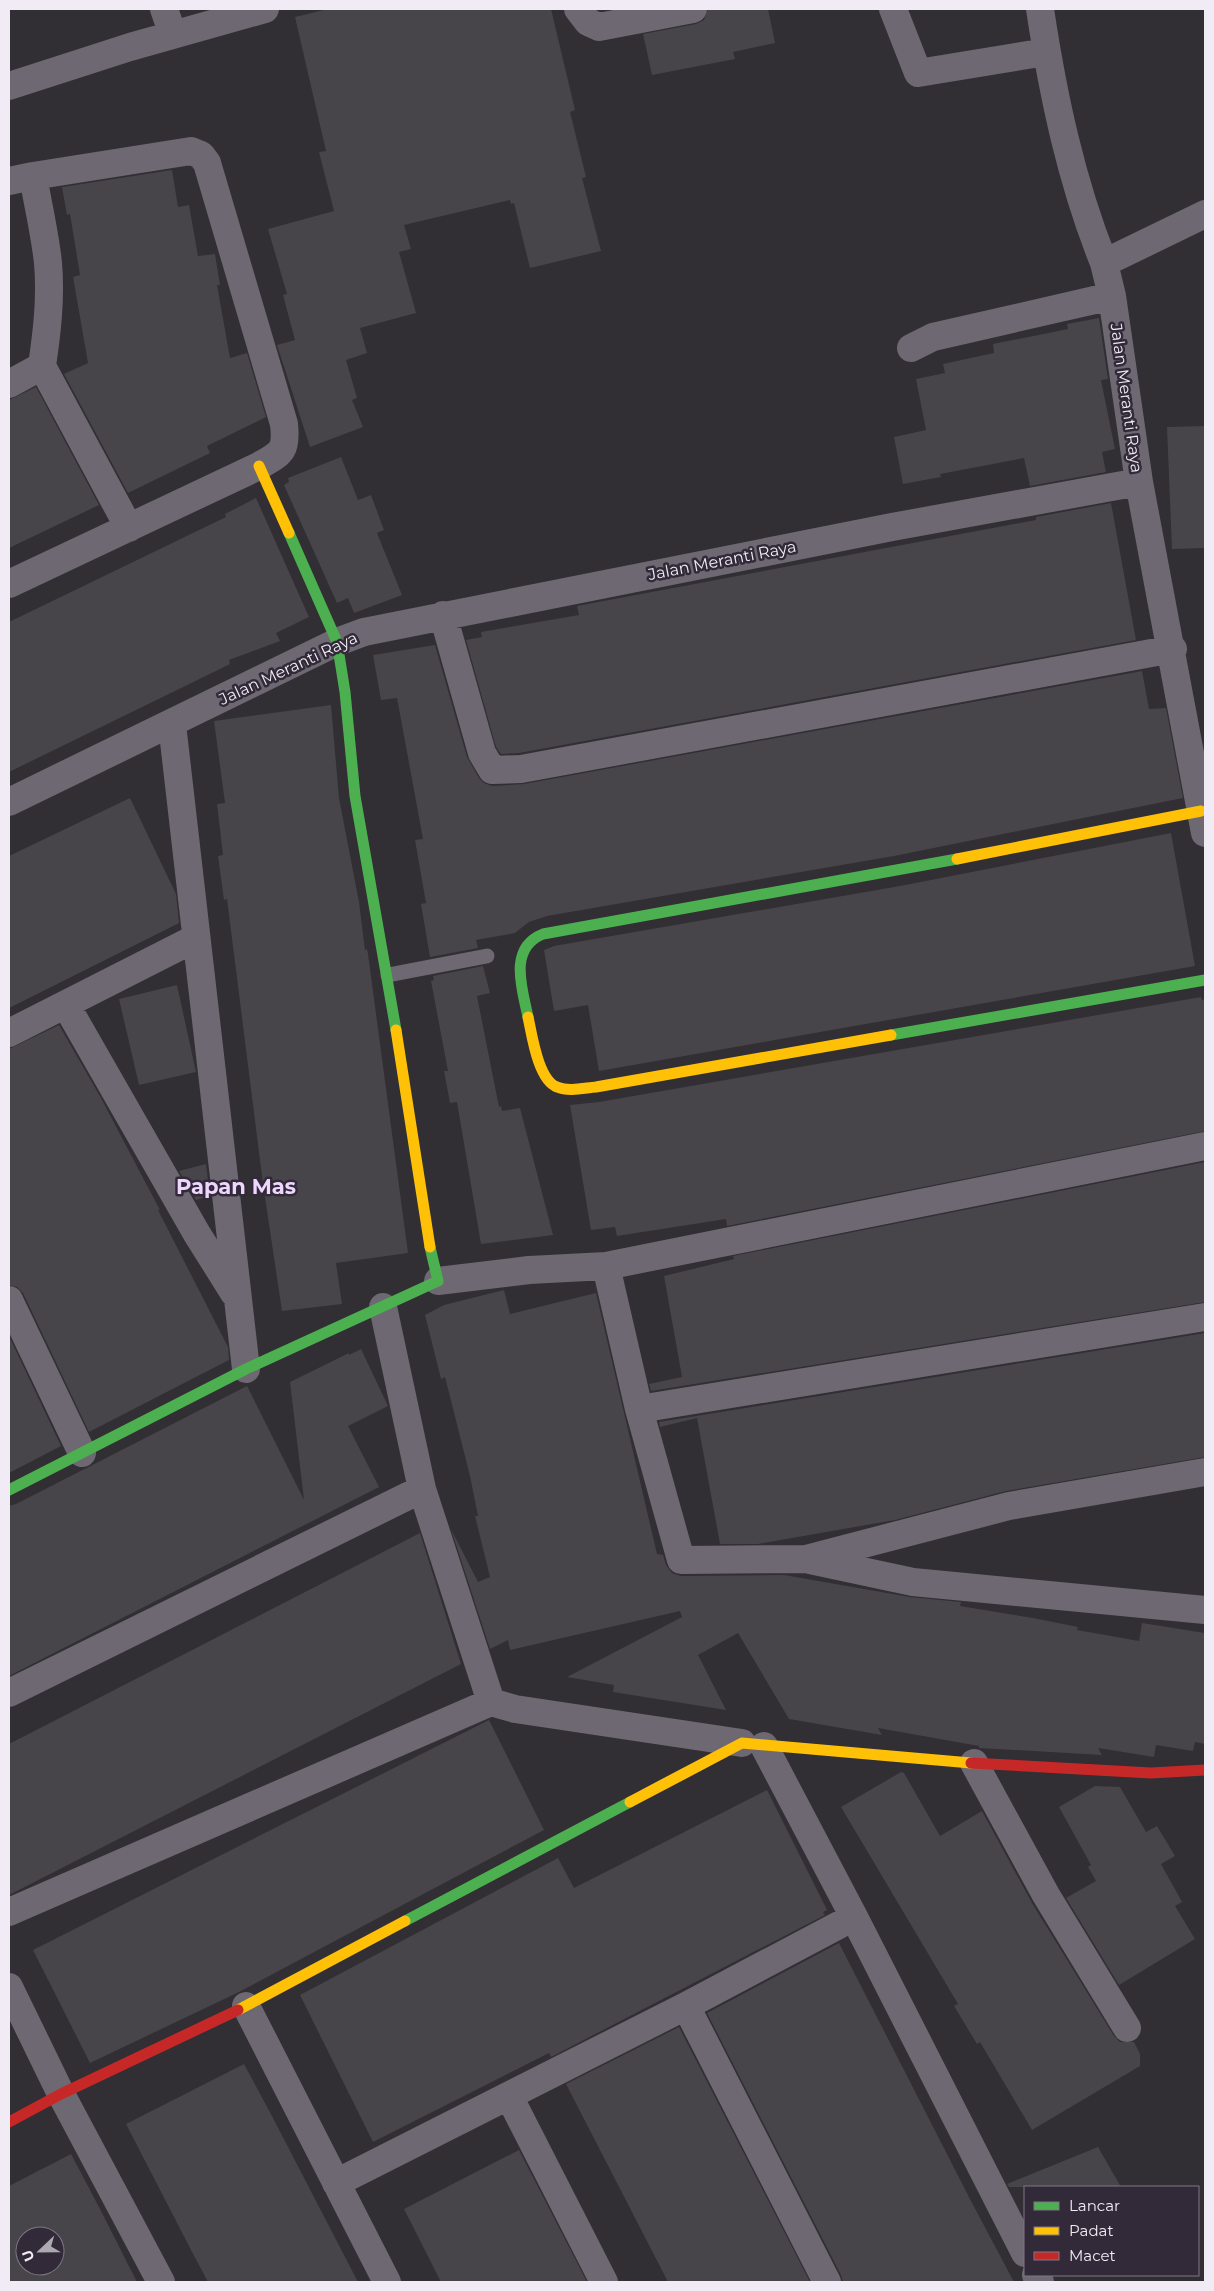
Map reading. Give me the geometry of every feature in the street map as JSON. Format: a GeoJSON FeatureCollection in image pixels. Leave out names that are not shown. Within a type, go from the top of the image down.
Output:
{"type":"FeatureCollection","features":[{"type":"Feature","properties":{"kind":"street"},"geometry":{"type":"LineString","coordinates":[[164,9],[173,35]]}},
{"type":"Feature","properties":{"kind":"street"},"geometry":{"type":"LineString","coordinates":[[9,86],[173,35],[265,9]]}},
{"type":"Feature","properties":{"kind":"street"},"geometry":{"type":"LineString","coordinates":[[578,9],[588,22],[599,27],[693,9]]}},
{"type":"Feature","properties":{"kind":"street"},"geometry":{"type":"LineString","coordinates":[[893,9],[918,73],[1046,52]]}},
{"type":"Feature","properties":{"kind":"street","name":"Jalan Meranti Raya"},"geometry":{"type":"LineString","coordinates":[[9,802],[337,642],[383,627],[892,527],[1140,482],[1112,296],[1104,263],[1087,221],[1064,138],[1046,52],[1040,9]]}},
{"type":"Feature","properties":{"kind":"street"},"geometry":{"type":"LineString","coordinates":[[9,584],[128,528],[259,466],[279,454],[286,444],[284,424],[207,163],[201,155],[191,151],[21,179],[48,263],[49,308],[42,366],[128,528]]}},
{"type":"Feature","properties":{"kind":"street"},"geometry":{"type":"LineString","coordinates":[[1104,263],[1205,214]]}},
{"type":"Feature","properties":{"kind":"street"},"geometry":{"type":"LineString","coordinates":[[911,348],[933,337],[1112,296]]}},
{"type":"Feature","properties":{"kind":"street"},"geometry":{"type":"LineString","coordinates":[[9,384],[42,366]]}},
{"type":"Feature","properties":{"kind":"street"},"geometry":{"type":"LineString","coordinates":[[259,466],[337,642],[345,692],[355,796],[388,975],[432,1256],[438,1281]]}},
{"type":"Feature","properties":{"kind":"street"},"geometry":{"type":"LineString","coordinates":[[1140,482],[1173,649],[1203,822],[897,870],[550,931],[532,937],[522,948],[519,965],[540,1068],[550,1084],[565,1090],[606,1085],[1205,980]]}},
{"type":"Feature","properties":{"kind":"street"},"geometry":{"type":"LineString","coordinates":[[444,615],[482,753],[492,770],[521,769],[1173,649]]}},
{"type":"Feature","properties":{"kind":"street"},"geometry":{"type":"LineString","coordinates":[[172,724],[246,1369]]}},
{"type":"Feature","properties":{"kind":"street"},"geometry":{"type":"LineString","coordinates":[[9,1033],[196,938]]}},
{"type":"Feature","properties":{"kind":"street"},"geometry":{"type":"LineString","coordinates":[[66,1005],[197,1234],[238,1298]]}},
{"type":"Feature","properties":{"kind":"street"},"geometry":{"type":"LineString","coordinates":[[9,1490],[246,1369],[438,1281],[529,1270],[606,1266],[1205,1146]]}},
{"type":"Feature","properties":{"kind":"street"},"geometry":{"type":"LineString","coordinates":[[606,1266],[639,1409],[681,1560],[806,1559],[914,1582],[1205,1610]]}},
{"type":"Feature","properties":{"kind":"street"},"geometry":{"type":"LineString","coordinates":[[9,1300],[82,1452]]}},
{"type":"Feature","properties":{"kind":"street"},"geometry":{"type":"LineString","coordinates":[[383,1307],[422,1489],[491,1702]]}},
{"type":"Feature","properties":{"kind":"street"},"geometry":{"type":"LineString","coordinates":[[639,1409],[1205,1317]]}},
{"type":"Feature","properties":{"kind":"street"},"geometry":{"type":"LineString","coordinates":[[806,1559],[1009,1506],[1205,1472]]}},
{"type":"Feature","properties":{"kind":"street"},"geometry":{"type":"LineString","coordinates":[[9,1693],[422,1489]]}},
{"type":"Feature","properties":{"kind":"street"},"geometry":{"type":"LineString","coordinates":[[9,1912],[491,1702],[515,1709],[753,1745],[974,1763],[1151,1773],[1205,1770]]}},
{"type":"Feature","properties":{"kind":"street"},"geometry":{"type":"LineString","coordinates":[[753,1745],[854,1917],[1024,2251]]}},
{"type":"Feature","properties":{"kind":"street"},"geometry":{"type":"LineString","coordinates":[[9,2122],[61,2094],[246,2006],[753,1745]]}},
{"type":"Feature","properties":{"kind":"street"},"geometry":{"type":"LineString","coordinates":[[974,1763],[1046,1895],[1126,2028]]}},
{"type":"Feature","properties":{"kind":"street"},"geometry":{"type":"LineString","coordinates":[[336,2183],[686,2006],[854,1917]]}},
{"type":"Feature","properties":{"kind":"street"},"geometry":{"type":"LineString","coordinates":[[9,1988],[61,2094],[161,2282]]}},
{"type":"Feature","properties":{"kind":"street"},"geometry":{"type":"LineString","coordinates":[[246,2006],[387,2282]]}},
{"type":"Feature","properties":{"kind":"street"},"geometry":{"type":"LineString","coordinates":[[686,2006],[827,2282]]}},
{"type":"Feature","properties":{"kind":"street"},"geometry":{"type":"LineString","coordinates":[[508,2096],[604,2282]]}},
{"type":"Feature","properties":{"kind":"lane"},"geometry":{"type":"LineString","coordinates":[[388,975],[488,956]]}},
{"type":"Feature","properties":{"kind":"building"},"geometry":{"type":"Polygon","coordinates":[[[328,9],[551,9],[575,110],[570,112],[586,177],[582,178],[601,251],[530,268],[514,203],[511,204],[510,200],[404,225],[411,249],[399,252],[416,313],[360,328],[367,353],[346,360],[357,398],[352,400],[363,427],[310,447],[277,345],[295,340],[283,295],[287,294],[268,229],[334,211],[319,152],[326,151],[295,17],[328,9]]]}},
{"type":"Feature","properties":{"kind":"building"},"geometry":{"type":"Polygon","coordinates":[[[708,9],[768,9],[775,43],[733,52],[735,59],[652,75],[643,34],[696,24],[704,20],[708,9]]]}},
{"type":"Feature","properties":{"kind":"building"},"geometry":{"type":"Polygon","coordinates":[[[172,170],[178,207],[189,205],[198,256],[215,254],[220,285],[217,285],[230,358],[247,353],[266,417],[207,446],[210,453],[128,493],[64,374],[88,363],[73,277],[80,275],[70,214],[67,215],[62,187],[172,170]]]}},
{"type":"Feature","properties":{"kind":"building"},"geometry":{"type":"Polygon","coordinates":[[[1099,318],[1108,379],[1101,380],[1115,449],[1102,452],[1106,472],[1030,486],[1024,458],[940,474],[941,477],[903,484],[894,437],[926,430],[916,379],[945,373],[943,364],[994,353],[993,344],[1068,329],[1067,324],[1099,318]]]}},
{"type":"Feature","properties":{"kind":"building"},"geometry":{"type":"Polygon","coordinates":[[[36,387],[99,505],[9,548],[9,400],[36,387]]]}},
{"type":"Feature","properties":{"kind":"building"},"geometry":{"type":"Polygon","coordinates":[[[1205,426],[1205,548],[1172,549],[1167,427],[1205,426]]]}},
{"type":"Feature","properties":{"kind":"building"},"geometry":{"type":"Polygon","coordinates":[[[341,457],[358,500],[371,495],[384,530],[377,533],[402,595],[354,613],[348,598],[337,603],[284,485],[289,482],[288,478],[341,457]]]}},
{"type":"Feature","properties":{"kind":"building"},"geometry":{"type":"Polygon","coordinates":[[[256,498],[309,617],[276,633],[280,641],[229,660],[230,664],[9,772],[9,622],[226,517],[225,514],[256,498]]]}},
{"type":"Feature","properties":{"kind":"building"},"geometry":{"type":"Polygon","coordinates":[[[1111,503],[1136,640],[519,753],[501,754],[496,747],[466,640],[482,637],[481,632],[579,615],[577,606],[1036,520],[1036,517],[1111,503]]]}},
{"type":"Feature","properties":{"kind":"building"},"geometry":{"type":"Polygon","coordinates":[[[435,645],[467,757],[479,778],[484,783],[492,786],[524,784],[1142,671],[1149,709],[1166,708],[1183,798],[894,856],[547,916],[529,922],[515,933],[476,940],[478,948],[430,957],[421,904],[426,903],[415,840],[423,839],[397,698],[381,700],[373,655],[435,645]]]}},
{"type":"Feature","properties":{"kind":"building"},"geometry":{"type":"Polygon","coordinates":[[[331,705],[339,798],[359,902],[365,950],[367,949],[368,954],[408,1253],[336,1263],[342,1304],[282,1311],[263,1184],[227,899],[224,900],[218,856],[223,855],[217,804],[225,803],[214,721],[331,705]]]}},
{"type":"Feature","properties":{"kind":"building"},"geometry":{"type":"Polygon","coordinates":[[[130,798],[176,894],[179,923],[9,1008],[9,856],[130,798]]]}},
{"type":"Feature","properties":{"kind":"building"},"geometry":{"type":"Polygon","coordinates":[[[1171,833],[1195,966],[599,1071],[588,1005],[554,1011],[544,950],[554,946],[900,886],[1171,833]]]}},
{"type":"Feature","properties":{"kind":"building"},"geometry":{"type":"Polygon","coordinates":[[[483,966],[490,993],[477,996],[499,1107],[501,1106],[502,1111],[520,1108],[553,1235],[481,1244],[457,1102],[450,1103],[444,1071],[448,1071],[431,981],[434,980],[433,976],[483,966]]]}},
{"type":"Feature","properties":{"kind":"building"},"geometry":{"type":"Polygon","coordinates":[[[177,985],[196,1072],[139,1085],[119,999],[177,985]]]}},
{"type":"Feature","properties":{"kind":"building"},"geometry":{"type":"Polygon","coordinates":[[[1201,997],[1202,1000],[1205,999],[1205,1131],[727,1226],[726,1219],[617,1236],[615,1227],[591,1230],[570,1105],[599,1102],[1201,997]]]}},
{"type":"Feature","properties":{"kind":"building"},"geometry":{"type":"Polygon","coordinates":[[[59,1025],[101,1098],[160,1210],[158,1210],[228,1347],[229,1360],[89,1432],[23,1293],[17,1287],[9,1285],[9,1049],[59,1025]]]}},
{"type":"Feature","properties":{"kind":"building"},"geometry":{"type":"Polygon","coordinates":[[[1205,1162],[1205,1302],[651,1391],[649,1384],[682,1377],[664,1276],[734,1259],[733,1256],[1205,1162]]]}},
{"type":"Feature","properties":{"kind":"building"},"geometry":{"type":"Polygon","coordinates":[[[206,1164],[210,1196],[196,1200],[179,1171],[206,1164]]]}},
{"type":"Feature","properties":{"kind":"building"},"geometry":{"type":"Polygon","coordinates":[[[504,1290],[510,1314],[596,1293],[657,1554],[663,1555],[666,1565],[672,1573],[681,1576],[784,1575],[910,1597],[961,1602],[960,1606],[1033,1618],[1078,1627],[1077,1630],[1139,1641],[1142,1623],[1205,1633],[1205,1744],[1195,1742],[1193,1751],[1156,1745],[1154,1757],[1098,1748],[1102,1755],[979,1748],[979,1746],[878,1728],[882,1735],[789,1719],[738,1633],[698,1655],[726,1710],[613,1692],[614,1685],[567,1677],[682,1617],[680,1611],[510,1650],[508,1640],[490,1649],[451,1529],[478,1582],[490,1577],[475,1516],[478,1516],[470,1476],[445,1377],[441,1379],[425,1315],[444,1305],[504,1290]]]}},
{"type":"Feature","properties":{"kind":"building"},"geometry":{"type":"Polygon","coordinates":[[[1205,1333],[1205,1457],[1006,1491],[895,1520],[758,1544],[720,1544],[697,1418],[660,1427],[659,1422],[1205,1333]]]}},
{"type":"Feature","properties":{"kind":"building"},"geometry":{"type":"Polygon","coordinates":[[[9,1336],[61,1446],[9,1473],[9,1336]]]}},
{"type":"Feature","properties":{"kind":"building"},"geometry":{"type":"Polygon","coordinates":[[[361,1349],[388,1406],[348,1426],[379,1487],[9,1676],[9,1506],[247,1386],[304,1500],[290,1382],[361,1349]]]}},
{"type":"Feature","properties":{"kind":"building"},"geometry":{"type":"Polygon","coordinates":[[[420,1533],[461,1664],[9,1895],[9,1744],[420,1533]]]}},
{"type":"Feature","properties":{"kind":"building"},"geometry":{"type":"Polygon","coordinates":[[[489,1720],[544,1830],[239,1992],[90,2063],[33,1950],[489,1720]]]}},
{"type":"Feature","properties":{"kind":"building"},"geometry":{"type":"Polygon","coordinates":[[[901,1772],[904,1773],[940,1836],[982,1811],[1032,1903],[1114,2036],[1120,2042],[1134,2042],[1140,2054],[1140,2066],[1032,2130],[980,2042],[977,2044],[954,2006],[958,2004],[841,1807],[901,1772]]]}},
{"type":"Feature","properties":{"kind":"building"},"geometry":{"type":"Polygon","coordinates":[[[1095,1786],[1120,1787],[1146,1832],[1157,1826],[1175,1856],[1161,1864],[1182,1902],[1175,1906],[1195,1939],[1119,1985],[1066,1898],[1096,1881],[1088,1867],[1091,1865],[1059,1807],[1095,1786]]]}},
{"type":"Feature","properties":{"kind":"building"},"geometry":{"type":"Polygon","coordinates":[[[767,1790],[827,1910],[823,1912],[825,1915],[551,2057],[549,2053],[373,2142],[300,1995],[558,1858],[574,1888],[767,1790]]]}},
{"type":"Feature","properties":{"kind":"building"},"geometry":{"type":"Polygon","coordinates":[[[839,1943],[1014,2282],[843,2282],[707,2013],[839,1943]]]}},
{"type":"Feature","properties":{"kind":"building"},"geometry":{"type":"Polygon","coordinates":[[[679,2027],[810,2282],[668,2282],[566,2084],[679,2027]]]}},
{"type":"Feature","properties":{"kind":"building"},"geometry":{"type":"Polygon","coordinates":[[[244,2064],[358,2282],[208,2282],[191,2250],[126,2124],[244,2064]]]}},
{"type":"Feature","properties":{"kind":"building"},"geometry":{"type":"Polygon","coordinates":[[[1098,2147],[1120,2186],[1009,2187],[1007,2184],[1098,2147]]]}},
{"type":"Feature","properties":{"kind":"building"},"geometry":{"type":"Polygon","coordinates":[[[519,2150],[587,2282],[441,2282],[404,2209],[519,2150]]]}},
{"type":"Feature","properties":{"kind":"building"},"geometry":{"type":"Polygon","coordinates":[[[71,2154],[137,2282],[9,2282],[9,2186],[71,2154]]]}},
{"type":"Feature","properties":{"kind":"traffic: fast"},"geometry":{"type":"LineString","coordinates":[[289,533],[337,642],[345,692],[355,796],[396,1030]]}},
{"type":"Feature","properties":{"kind":"traffic: fast"},"geometry":{"type":"LineString","coordinates":[[528,1017],[521,982],[521,959],[525,949],[532,940],[543,934],[957,859]]}},
{"type":"Feature","properties":{"kind":"traffic: fast"},"geometry":{"type":"LineString","coordinates":[[891,1035],[1205,980]]}},
{"type":"Feature","properties":{"kind":"traffic: fast"},"geometry":{"type":"LineString","coordinates":[[9,1490],[246,1369],[438,1281],[430,1247]]}},
{"type":"Feature","properties":{"kind":"traffic: fast"},"geometry":{"type":"LineString","coordinates":[[405,1921],[630,1802]]}},
{"type":"Feature","properties":{"kind":"traffic: slow"},"geometry":{"type":"LineString","coordinates":[[259,466],[289,533]]}},
{"type":"Feature","properties":{"kind":"traffic: slow"},"geometry":{"type":"LineString","coordinates":[[957,859],[1201,811]]}},
{"type":"Feature","properties":{"kind":"traffic: slow"},"geometry":{"type":"LineString","coordinates":[[528,1017],[537,1056],[545,1076],[550,1083],[566,1089],[596,1087],[891,1035]]}},
{"type":"Feature","properties":{"kind":"traffic: slow"},"geometry":{"type":"LineString","coordinates":[[396,1030],[430,1247]]}},
{"type":"Feature","properties":{"kind":"traffic: slow"},"geometry":{"type":"LineString","coordinates":[[630,1802],[742,1743],[971,1763]]}},
{"type":"Feature","properties":{"kind":"traffic: slow"},"geometry":{"type":"LineString","coordinates":[[238,2010],[405,1921]]}},
{"type":"Feature","properties":{"kind":"traffic: jam"},"geometry":{"type":"LineString","coordinates":[[971,1763],[1151,1773],[1205,1770]]}},
{"type":"Feature","properties":{"kind":"traffic: jam"},"geometry":{"type":"LineString","coordinates":[[9,2122],[61,2094],[238,2010]]}},
{"type":"Feature","properties":{"kind":"district","name":"Papan Mas"},"geometry":{"type":"Point","coordinates":[236,1187]}}]}
